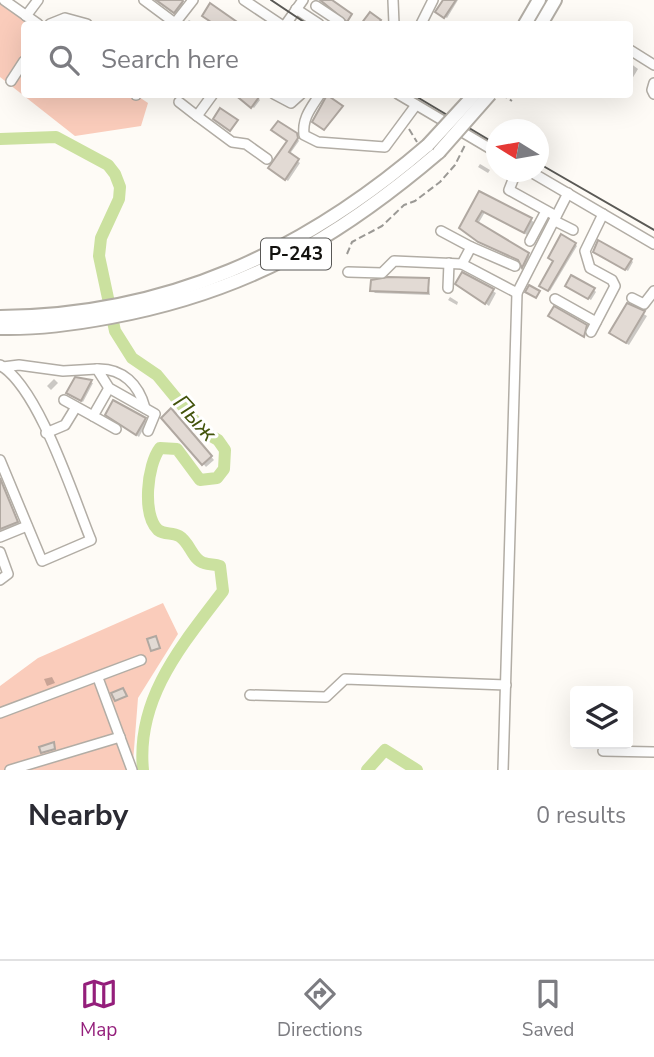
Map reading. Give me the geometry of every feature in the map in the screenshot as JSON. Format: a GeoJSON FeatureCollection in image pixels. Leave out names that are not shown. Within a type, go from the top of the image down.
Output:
{"type":"FeatureCollection","features":[{"type":"Feature","properties":{"kind":"highway"},"geometry":{"type":"LineString","coordinates":[[527,21],[539,0]]}},
{"type":"Feature","properties":{"kind":"highway"},"geometry":{"type":"LineString","coordinates":[[543,21],[555,0]]}},
{"type":"Feature","properties":{"kind":"highway","name":"Р-243"},"geometry":{"type":"LineString","coordinates":[[428,147],[471,98]]}},
{"type":"Feature","properties":{"kind":"highway","name":"Р-243"},"geometry":{"type":"LineString","coordinates":[[0,328],[130,308],[213,279],[275,253],[349,208],[428,147],[485,98]]}},
{"type":"Feature","properties":{"kind":"highway","name":"Р-243"},"geometry":{"type":"LineString","coordinates":[[0,317],[84,316]]}},
{"type":"Feature","properties":{"kind":"street"},"geometry":{"type":"LineString","coordinates":[[4,0],[34,21]]}},
{"type":"Feature","properties":{"kind":"street"},"geometry":{"type":"LineString","coordinates":[[26,16],[38,0]]}},
{"type":"Feature","properties":{"kind":"street"},"geometry":{"type":"LineString","coordinates":[[144,0],[172,21]]}},
{"type":"Feature","properties":{"kind":"street"},"geometry":{"type":"LineString","coordinates":[[177,21],[193,0]]}},
{"type":"Feature","properties":{"kind":"street"},"geometry":{"type":"LineString","coordinates":[[244,0],[268,21]]}},
{"type":"Feature","properties":{"kind":"street"},"geometry":{"type":"LineString","coordinates":[[301,12],[303,0]]}},
{"type":"Feature","properties":{"kind":"street"},"geometry":{"type":"LineString","coordinates":[[393,0],[394,21]]}},
{"type":"Feature","properties":{"kind":"street"},"geometry":{"type":"LineString","coordinates":[[422,21],[433,0]]}},
{"type":"Feature","properties":{"kind":"street"},"geometry":{"type":"LineString","coordinates":[[290,21],[315,3],[339,21]]}},
{"type":"Feature","properties":{"kind":"street"},"geometry":{"type":"LineString","coordinates":[[301,12],[314,21]]}},
{"type":"Feature","properties":{"kind":"street"},"geometry":{"type":"LineString","coordinates":[[58,21],[65,18],[76,21]]}},
{"type":"Feature","properties":{"kind":"street"},"geometry":{"type":"LineString","coordinates":[[633,52],[654,65]]}},
{"type":"Feature","properties":{"kind":"street"},"geometry":{"type":"LineString","coordinates":[[11,81],[21,66]]}},
{"type":"Feature","properties":{"kind":"street"},"geometry":{"type":"LineString","coordinates":[[654,83],[654,94]]}},
{"type":"Feature","properties":{"kind":"street"},"geometry":{"type":"LineString","coordinates":[[197,116],[210,98]]}},
{"type":"Feature","properties":{"kind":"street"},"geometry":{"type":"LineString","coordinates":[[280,98],[293,103],[297,98]]}},
{"type":"Feature","properties":{"kind":"street"},"geometry":{"type":"LineString","coordinates":[[317,98],[305,117],[304,135],[318,142],[385,147],[393,140],[416,105]]}},
{"type":"Feature","properties":{"kind":"street"},"geometry":{"type":"LineString","coordinates":[[405,98],[486,146]]}},
{"type":"Feature","properties":{"kind":"street"},"geometry":{"type":"LineString","coordinates":[[179,102],[232,142],[246,144],[267,159]]}},
{"type":"Feature","properties":{"kind":"street"},"geometry":{"type":"LineString","coordinates":[[512,182],[509,190],[573,230]]}},
{"type":"Feature","properties":{"kind":"street"},"geometry":{"type":"LineString","coordinates":[[549,182],[654,244]]}},
{"type":"Feature","properties":{"kind":"street"},"geometry":{"type":"LineString","coordinates":[[503,770],[517,293],[568,193]]}},
{"type":"Feature","properties":{"kind":"street"},"geometry":{"type":"LineString","coordinates":[[530,242],[546,211]]}},
{"type":"Feature","properties":{"kind":"street"},"geometry":{"type":"LineString","coordinates":[[591,332],[615,286],[612,280],[590,268],[585,251],[603,214]]}},
{"type":"Feature","properties":{"kind":"street"},"geometry":{"type":"LineString","coordinates":[[442,231],[515,266]]}},
{"type":"Feature","properties":{"kind":"street"},"geometry":{"type":"LineString","coordinates":[[462,264],[471,247]]}},
{"type":"Feature","properties":{"kind":"street"},"geometry":{"type":"LineString","coordinates":[[348,272],[382,273],[394,261],[462,264],[517,293]]}},
{"type":"Feature","properties":{"kind":"street"},"geometry":{"type":"LineString","coordinates":[[448,288],[449,263]]}},
{"type":"Feature","properties":{"kind":"street"},"geometry":{"type":"LineString","coordinates":[[632,298],[644,304],[654,291]]}},
{"type":"Feature","properties":{"kind":"street"},"geometry":{"type":"LineString","coordinates":[[555,299],[596,322]]}},
{"type":"Feature","properties":{"kind":"street"},"geometry":{"type":"LineString","coordinates":[[1,366],[110,370],[136,384],[145,408]]}},
{"type":"Feature","properties":{"kind":"street"},"geometry":{"type":"LineString","coordinates":[[0,460],[42,561],[91,540],[24,387],[1,366]]}},
{"type":"Feature","properties":{"kind":"street"},"geometry":{"type":"LineString","coordinates":[[97,369],[109,388],[145,408],[155,417],[148,431]]}},
{"type":"Feature","properties":{"kind":"street"},"geometry":{"type":"LineString","coordinates":[[93,416],[109,388]]}},
{"type":"Feature","properties":{"kind":"street"},"geometry":{"type":"LineString","coordinates":[[64,400],[116,429]]}},
{"type":"Feature","properties":{"kind":"street"},"geometry":{"type":"LineString","coordinates":[[46,433],[65,425],[76,407]]}},
{"type":"Feature","properties":{"kind":"street"},"geometry":{"type":"LineString","coordinates":[[0,537],[27,526]]}},
{"type":"Feature","properties":{"kind":"street"},"geometry":{"type":"LineString","coordinates":[[0,552],[8,574],[0,580]]}},
{"type":"Feature","properties":{"kind":"street"},"geometry":{"type":"LineString","coordinates":[[0,713],[141,660]]}},
{"type":"Feature","properties":{"kind":"street"},"geometry":{"type":"LineString","coordinates":[[98,678],[132,770]]}},
{"type":"Feature","properties":{"kind":"street"},"geometry":{"type":"LineString","coordinates":[[250,695],[326,697],[345,679],[506,685]]}},
{"type":"Feature","properties":{"kind":"street"},"geometry":{"type":"LineString","coordinates":[[10,770],[120,737]]}},
{"type":"Feature","properties":{"kind":"street"},"geometry":{"type":"LineString","coordinates":[[603,751],[654,752]]}},
{"type":"Feature","properties":{"kind":"path"},"geometry":{"type":"LineString","coordinates":[[507,98],[512,101]]}},
{"type":"Feature","properties":{"kind":"path"},"geometry":{"type":"LineString","coordinates":[[409,130],[428,147]]}},
{"type":"Feature","properties":{"kind":"path"},"geometry":{"type":"LineString","coordinates":[[347,254],[352,242],[382,226],[404,205],[415,201],[440,182],[456,165],[468,135]]}},
{"type":"Feature","properties":{"kind":"shaded area"},"geometry":{"type":"Polygon","coordinates":[[[0,0],[36,21],[21,21],[21,94],[0,77],[0,0]]]}},
{"type":"Feature","properties":{"kind":"shaded area"},"geometry":{"type":"Polygon","coordinates":[[[27,98],[140,98],[148,103],[141,126],[75,136],[27,98]]]}},
{"type":"Feature","properties":{"kind":"shaded area"},"geometry":{"type":"Polygon","coordinates":[[[163,603],[178,634],[138,698],[133,762],[138,770],[0,770],[0,686],[38,658],[163,603]]]}},
{"type":"Feature","properties":{"kind":"building"},"geometry":{"type":"Polygon","coordinates":[[[156,0],[182,0],[183,1],[174,13],[156,0]]]}},
{"type":"Feature","properties":{"kind":"building"},"geometry":{"type":"Polygon","coordinates":[[[320,0],[332,0],[352,14],[346,21],[320,0]]]}},
{"type":"Feature","properties":{"kind":"building"},"geometry":{"type":"Polygon","coordinates":[[[443,0],[456,0],[444,18],[435,12],[443,0]]]}},
{"type":"Feature","properties":{"kind":"building"},"geometry":{"type":"Polygon","coordinates":[[[210,3],[236,21],[210,21],[202,16],[210,3]]]}},
{"type":"Feature","properties":{"kind":"building"},"geometry":{"type":"Polygon","coordinates":[[[370,12],[381,20],[380,21],[363,21],[370,12]]]}},
{"type":"Feature","properties":{"kind":"building"},"geometry":{"type":"Polygon","coordinates":[[[239,98],[258,98],[251,108],[239,98]]]}},
{"type":"Feature","properties":{"kind":"building"},"geometry":{"type":"Polygon","coordinates":[[[325,98],[331,98],[343,106],[324,130],[312,122],[325,98]]]}},
{"type":"Feature","properties":{"kind":"building"},"geometry":{"type":"Polygon","coordinates":[[[220,108],[238,120],[230,131],[213,119],[220,108]]]}},
{"type":"Feature","properties":{"kind":"building"},"geometry":{"type":"Polygon","coordinates":[[[278,121],[297,133],[298,138],[289,152],[299,159],[285,180],[268,168],[287,141],[271,130],[278,121]]]}},
{"type":"Feature","properties":{"kind":"building"},"geometry":{"type":"Polygon","coordinates":[[[479,191],[532,218],[524,233],[482,211],[476,221],[529,253],[522,268],[518,260],[478,242],[459,228],[479,191]]]}},
{"type":"Feature","properties":{"kind":"building"},"geometry":{"type":"Polygon","coordinates":[[[561,234],[576,243],[548,291],[539,286],[553,261],[548,258],[561,234]]]}},
{"type":"Feature","properties":{"kind":"building"},"geometry":{"type":"Polygon","coordinates":[[[598,240],[632,259],[625,270],[593,252],[598,240]]]}},
{"type":"Feature","properties":{"kind":"building"},"geometry":{"type":"Polygon","coordinates":[[[462,272],[494,289],[485,304],[455,284],[462,272]]]}},
{"type":"Feature","properties":{"kind":"building"},"geometry":{"type":"Polygon","coordinates":[[[571,275],[595,288],[588,299],[565,286],[571,275]]]}},
{"type":"Feature","properties":{"kind":"building"},"geometry":{"type":"Polygon","coordinates":[[[388,277],[429,278],[428,293],[370,291],[371,280],[388,277]]]}},
{"type":"Feature","properties":{"kind":"building"},"geometry":{"type":"Polygon","coordinates":[[[529,285],[540,291],[536,298],[525,292],[529,285]]]}},
{"type":"Feature","properties":{"kind":"building"},"geometry":{"type":"Polygon","coordinates":[[[627,303],[645,311],[626,343],[609,333],[627,303]]]}},
{"type":"Feature","properties":{"kind":"building"},"geometry":{"type":"Polygon","coordinates":[[[554,306],[587,325],[584,337],[548,316],[554,306]]]}},
{"type":"Feature","properties":{"kind":"building"},"geometry":{"type":"Polygon","coordinates":[[[75,377],[92,380],[81,401],[66,393],[75,377]]]}},
{"type":"Feature","properties":{"kind":"building"},"geometry":{"type":"Polygon","coordinates":[[[113,400],[146,418],[136,435],[105,415],[113,400]]]}},
{"type":"Feature","properties":{"kind":"building"},"geometry":{"type":"Polygon","coordinates":[[[171,408],[212,456],[202,465],[161,418],[171,408]]]}},
{"type":"Feature","properties":{"kind":"building"},"geometry":{"type":"Polygon","coordinates":[[[0,478],[18,522],[0,529],[0,478]]]}},
{"type":"Feature","properties":{"kind":"building"},"geometry":{"type":"Polygon","coordinates":[[[156,636],[160,648],[151,651],[147,639],[156,636]]]}},
{"type":"Feature","properties":{"kind":"building"},"geometry":{"type":"Polygon","coordinates":[[[123,688],[127,696],[115,701],[111,693],[123,688]]]}},
{"type":"Feature","properties":{"kind":"building"},"geometry":{"type":"Polygon","coordinates":[[[54,742],[55,749],[41,753],[39,747],[54,742]]]}},
{"type":"Feature","properties":{"kind":"waterway","name":"Пыж"},"geometry":{"type":"LineString","coordinates":[[0,139],[56,137],[108,165],[115,174],[120,187],[119,199],[101,238],[99,256],[115,331],[132,358],[157,375],[204,432],[218,440],[225,450],[224,469],[217,478],[200,480],[177,449],[160,448],[149,477],[148,502],[153,523],[161,532],[183,539],[200,561],[220,566],[223,591],[178,652],[154,696],[143,744],[143,770]]}},
{"type":"Feature","properties":{"kind":"waterway","name":"Пыж"},"geometry":{"type":"LineString","coordinates":[[367,770],[385,750],[417,770]]}},
{"type":"Feature","properties":{"kind":"tram line"},"geometry":{"type":"LineString","coordinates":[[271,0],[302,21]]}},
{"type":"Feature","properties":{"kind":"tram line"},"geometry":{"type":"LineString","coordinates":[[419,98],[486,138]]}},
{"type":"Feature","properties":{"kind":"tram line"},"geometry":{"type":"LineString","coordinates":[[549,169],[654,230]]}}]}
